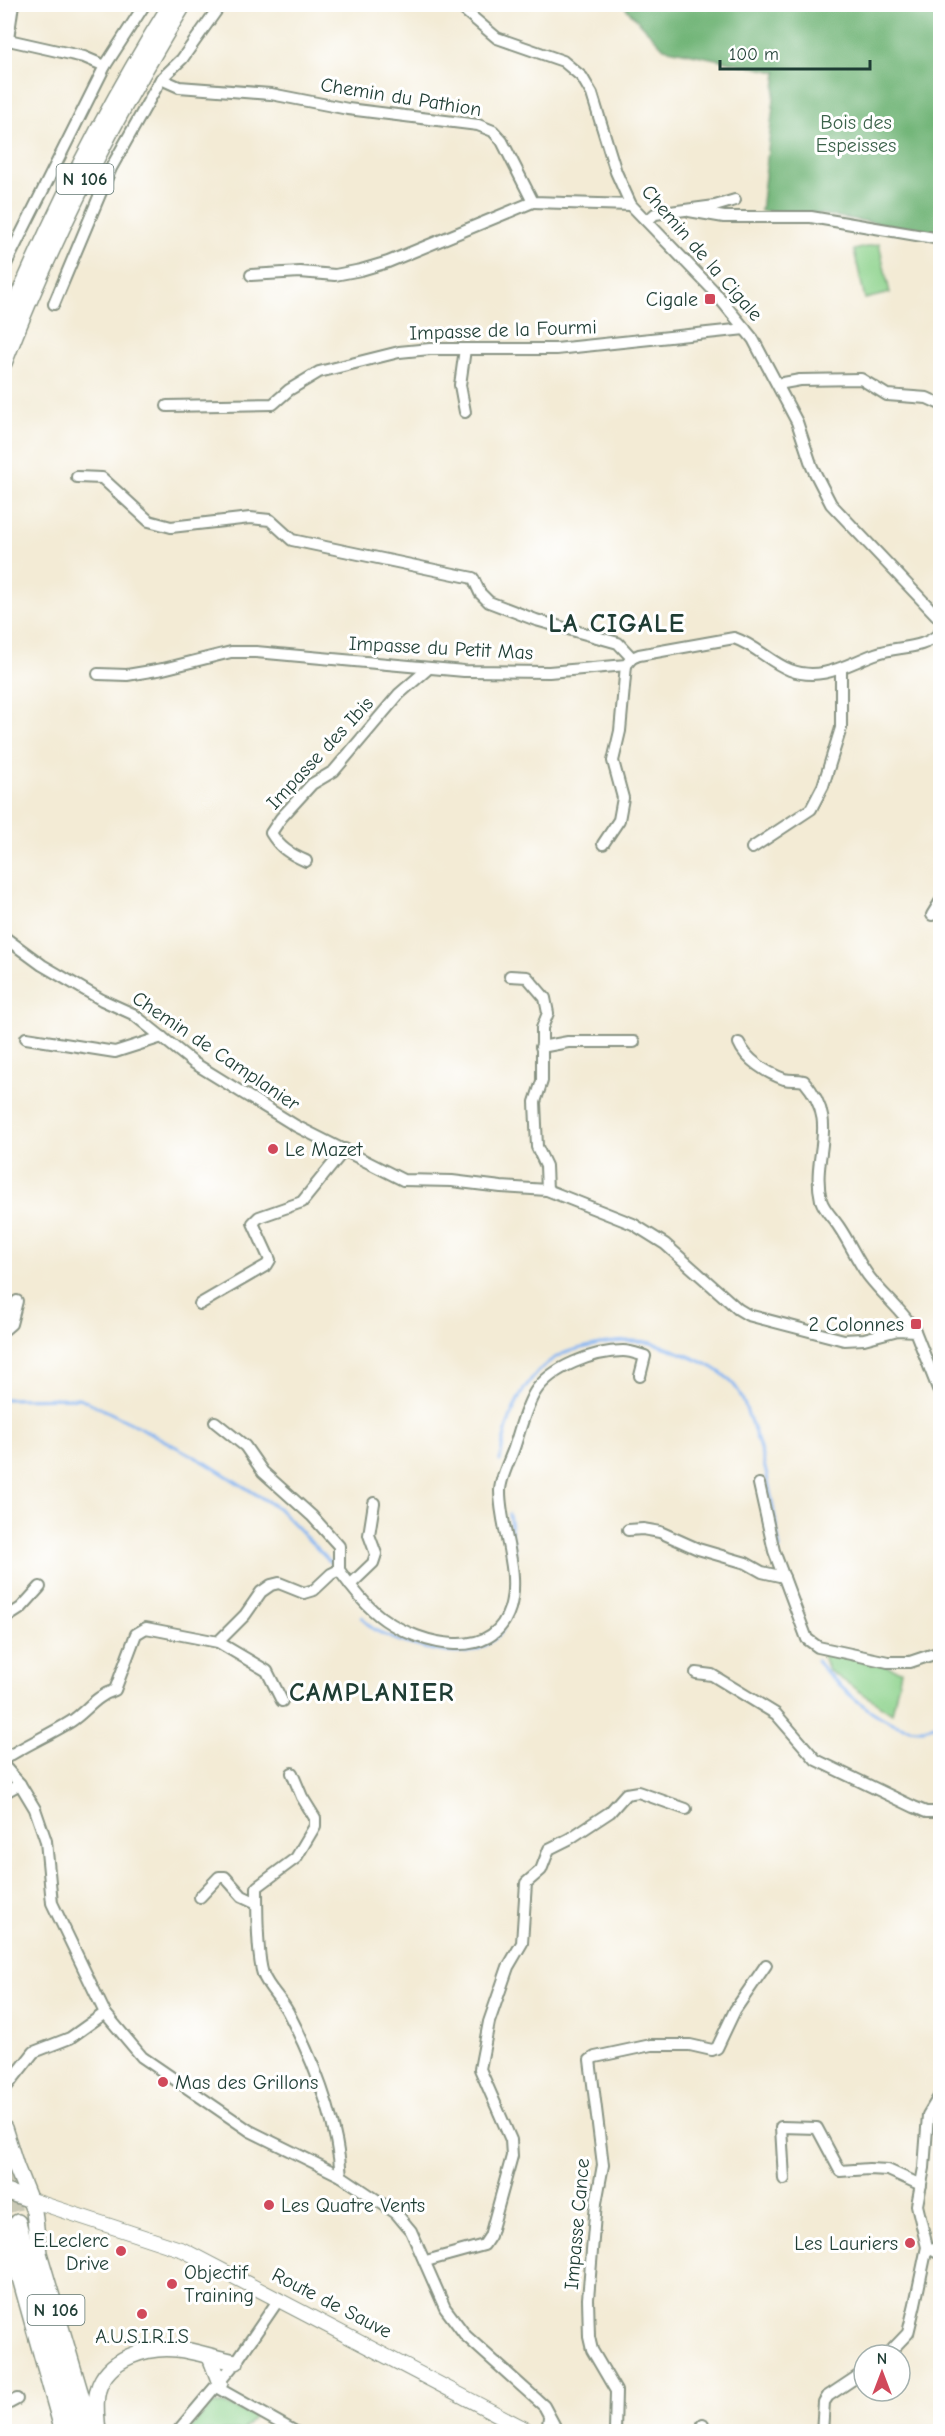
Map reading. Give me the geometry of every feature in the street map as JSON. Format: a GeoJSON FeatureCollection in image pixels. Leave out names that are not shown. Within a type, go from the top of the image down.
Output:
{"type":"FeatureCollection","features":[{"type":"Feature","properties":{"kind":"main road","name":"N 106"},"geometry":{"type":"LineString","coordinates":[[4,330],[57,208],[86,150],[124,80],[171,4]]}},
{"type":"Feature","properties":{"kind":"main road","name":"N 106"},"geometry":{"type":"LineString","coordinates":[[4,363],[51,251],[98,152],[149,60],[184,4]]}},
{"type":"Feature","properties":{"kind":"main road","name":"N 106"},"geometry":{"type":"LineString","coordinates":[[4,2128],[10,2172],[28,2199],[36,2223],[39,2253],[92,2432]]}},
{"type":"Feature","properties":{"kind":"main road","name":"Route de Sauve"},"geometry":{"type":"LineString","coordinates":[[4,2191],[183,2250],[531,2432]]}},
{"type":"Feature","properties":{"kind":"main road","name":"N 106"},"geometry":{"type":"LineString","coordinates":[[11,2221],[77,2432]]}},
{"type":"Feature","properties":{"kind":"main road"},"geometry":{"type":"LineString","coordinates":[[11,2221],[63,2432]]}},
{"type":"Feature","properties":{"kind":"main road"},"geometry":{"type":"LineString","coordinates":[[98,2432],[96,2400],[98,2389],[115,2365],[129,2356],[161,2348],[180,2349],[236,2362]]}},
{"type":"Feature","properties":{"kind":"main road"},"geometry":{"type":"LineString","coordinates":[[210,2357],[218,2385]]}},
{"type":"Feature","properties":{"kind":"street"},"geometry":{"type":"LineString","coordinates":[[13,4],[6,39],[84,57],[105,66]]}},
{"type":"Feature","properties":{"kind":"street"},"geometry":{"type":"LineString","coordinates":[[4,268],[105,66],[145,4]]}},
{"type":"Feature","properties":{"kind":"street"},"geometry":{"type":"LineString","coordinates":[[54,304],[111,168],[161,79],[182,59],[221,4]]}},
{"type":"Feature","properties":{"kind":"street","name":"Chemin de la Cigale"},"geometry":{"type":"LineString","coordinates":[[456,4],[497,38],[563,61],[582,76],[592,94],[616,172],[631,205],[712,289],[745,329],[778,384],[797,422],[812,467],[831,504],[940,619]]}},
{"type":"Feature","properties":{"kind":"street","name":"Chemin du Pathion"},"geometry":{"type":"LineString","coordinates":[[161,79],[178,87],[263,93],[348,109],[478,125],[493,131],[502,141],[533,202]]}},
{"type":"Feature","properties":{"kind":"street"},"geometry":{"type":"LineString","coordinates":[[647,221],[655,214],[689,211],[735,200]]}},
{"type":"Feature","properties":{"kind":"street"},"geometry":{"type":"LineString","coordinates":[[251,275],[300,272],[335,275],[361,270],[388,262],[533,202],[631,205]]}},
{"type":"Feature","properties":{"kind":"street"},"geometry":{"type":"LineString","coordinates":[[689,211],[724,217],[811,217],[940,239]]}},
{"type":"Feature","properties":{"kind":"street","name":"Impasse de la Fourmi"},"geometry":{"type":"LineString","coordinates":[[168,406],[273,404],[289,390],[319,372],[399,352],[556,349],[745,329]]}},
{"type":"Feature","properties":{"kind":"street"},"geometry":{"type":"LineString","coordinates":[[465,349],[460,385],[465,412]]}},
{"type":"Feature","properties":{"kind":"street"},"geometry":{"type":"LineString","coordinates":[[778,384],[800,380],[861,379],[887,395],[927,398],[940,404]]}},
{"type":"Feature","properties":{"kind":"street"},"geometry":{"type":"LineString","coordinates":[[78,477],[102,477],[149,521],[171,527],[250,518],[270,520],[292,540],[473,578],[480,592],[489,602],[536,620],[618,643],[629,662],[620,731],[613,761],[623,798],[619,820],[603,844]]}},
{"type":"Feature","properties":{"kind":"street","name":"Impasse du Petit Mas"},"geometry":{"type":"LineString","coordinates":[[98,674],[136,673],[163,669],[214,654],[239,652],[464,671],[549,672],[629,662],[639,655],[734,638],[748,642],[790,670],[825,673],[842,669],[876,653],[930,642],[940,633]]}},
{"type":"Feature","properties":{"kind":"street","name":"Impasse des Ibis"},"geometry":{"type":"LineString","coordinates":[[306,861],[288,853],[277,844],[271,833],[281,818],[312,784],[334,771],[399,694],[429,668]]}},
{"type":"Feature","properties":{"kind":"street"},"geometry":{"type":"LineString","coordinates":[[752,848],[811,809],[823,786],[841,728],[842,669]]}},
{"type":"Feature","properties":{"kind":"street"},"geometry":{"type":"LineString","coordinates":[[932,915],[940,902]]}},
{"type":"Feature","properties":{"kind":"street","name":"Chemin de Camplanier"},"geometry":{"type":"LineString","coordinates":[[4,937],[42,965],[102,1000],[133,1014],[194,1064],[296,1126],[403,1180],[452,1181],[501,1188],[548,1190],[633,1224],[657,1239],[738,1309],[748,1315],[844,1340],[864,1339],[898,1330],[915,1331]]}},
{"type":"Feature","properties":{"kind":"street"},"geometry":{"type":"LineString","coordinates":[[510,976],[528,977],[545,998],[548,1013],[542,1028],[542,1081],[535,1102],[537,1147],[546,1166],[548,1190]]}},
{"type":"Feature","properties":{"kind":"street"},"geometry":{"type":"LineString","coordinates":[[26,1038],[115,1052],[162,1037]]}},
{"type":"Feature","properties":{"kind":"street"},"geometry":{"type":"LineString","coordinates":[[541,1047],[568,1042],[634,1042]]}},
{"type":"Feature","properties":{"kind":"street"},"geometry":{"type":"LineString","coordinates":[[740,1043],[746,1056],[751,1060],[782,1078],[804,1081],[810,1089],[820,1107],[825,1124],[819,1171],[822,1201],[870,1278],[906,1317],[915,1331],[940,1394]]}},
{"type":"Feature","properties":{"kind":"street"},"geometry":{"type":"LineString","coordinates":[[200,1304],[267,1265],[270,1260],[254,1223],[259,1217],[302,1202],[345,1149]]}},
{"type":"Feature","properties":{"kind":"street"},"geometry":{"type":"LineString","coordinates":[[4,1330],[11,1324],[17,1302]]}},
{"type":"Feature","properties":{"kind":"street"},"geometry":{"type":"LineString","coordinates":[[335,1572],[384,1619],[429,1642],[459,1645],[480,1640],[492,1633],[502,1623],[509,1610],[513,1575],[500,1489],[535,1392],[557,1370],[585,1358],[623,1351],[645,1356],[640,1376]]}},
{"type":"Feature","properties":{"kind":"street"},"geometry":{"type":"LineString","coordinates":[[215,1422],[245,1446],[263,1472],[312,1516],[339,1546],[335,1572],[314,1590],[304,1593],[279,1583],[271,1585],[261,1592],[244,1616],[218,1642]]}},
{"type":"Feature","properties":{"kind":"street"},"geometry":{"type":"LineString","coordinates":[[759,1484],[774,1551],[807,1639],[818,1647],[888,1662],[910,1662],[940,1652]]}},
{"type":"Feature","properties":{"kind":"street"},"geometry":{"type":"LineString","coordinates":[[350,1585],[373,1563],[376,1554],[369,1535],[374,1503]]}},
{"type":"Feature","properties":{"kind":"street"},"geometry":{"type":"LineString","coordinates":[[628,1530],[643,1529],[660,1532],[698,1549],[746,1563],[762,1572],[784,1577]]}},
{"type":"Feature","properties":{"kind":"street"},"geometry":{"type":"LineString","coordinates":[[4,1619],[21,1608],[40,1587]]}},
{"type":"Feature","properties":{"kind":"street"},"geometry":{"type":"LineString","coordinates":[[4,1759],[32,1741],[71,1721],[103,1694],[115,1690],[136,1634],[146,1628],[218,1642],[267,1671],[282,1701]]}},
{"type":"Feature","properties":{"kind":"street"},"geometry":{"type":"LineString","coordinates":[[696,1673],[712,1675],[776,1714],[816,1760],[914,1807],[926,1812],[940,1812]]}},
{"type":"Feature","properties":{"kind":"street"},"geometry":{"type":"LineString","coordinates":[[4,1766],[20,1784],[35,1809],[46,1841],[52,1903],[105,2013],[142,2057],[250,2131],[341,2176],[396,2213],[411,2231],[445,2308],[466,2336],[544,2406],[558,2432]]}},
{"type":"Feature","properties":{"kind":"street"},"geometry":{"type":"LineString","coordinates":[[292,1773],[302,1797],[315,1818],[315,1826],[297,1858],[257,1887],[263,1973],[288,2012],[318,2076],[339,2150],[341,2176]]}},
{"type":"Feature","properties":{"kind":"street"},"geometry":{"type":"LineString","coordinates":[[4,1793],[20,1784]]}},
{"type":"Feature","properties":{"kind":"street"},"geometry":{"type":"LineString","coordinates":[[426,2261],[484,2245],[490,2236],[507,2181],[512,2156],[511,2140],[480,2069],[489,2022],[508,1967],[522,1943],[526,1883],[544,1870],[549,1849],[569,1839],[610,1812],[626,1794],[638,1792],[686,1809]]}},
{"type":"Feature","properties":{"kind":"street"},"geometry":{"type":"LineString","coordinates":[[200,1897],[219,1877],[225,1877],[242,1896],[257,1903]]}},
{"type":"Feature","properties":{"kind":"street","name":"Impasse Cance"},"geometry":{"type":"LineString","coordinates":[[615,2432],[616,2391],[592,2350],[589,2337],[588,2299],[596,2203],[603,2165],[590,2060],[593,2057],[651,2045],[690,2045],[712,2050],[717,2048],[735,2010],[765,1965]]}},
{"type":"Feature","properties":{"kind":"street"},"geometry":{"type":"LineString","coordinates":[[4,2090],[34,2052],[70,2038],[105,2013]]}},
{"type":"Feature","properties":{"kind":"street"},"geometry":{"type":"LineString","coordinates":[[898,2343],[908,2333],[927,2247],[916,2205],[921,2185],[928,2115],[940,2095]]}},
{"type":"Feature","properties":{"kind":"street"},"geometry":{"type":"LineString","coordinates":[[784,2179],[781,2127],[817,2128],[840,2171],[888,2170],[921,2185]]}},
{"type":"Feature","properties":{"kind":"street"},"geometry":{"type":"LineString","coordinates":[[927,2247],[940,2254]]}},
{"type":"Feature","properties":{"kind":"street"},"geometry":{"type":"LineString","coordinates":[[177,2432],[236,2362],[279,2299]]}},
{"type":"Feature","properties":{"kind":"street"},"geometry":{"type":"LineString","coordinates":[[822,2432],[824,2402],[828,2396],[852,2380]]}},
{"type":"Feature","properties":{"kind":"street"},"geometry":{"type":"LineString","coordinates":[[218,2385],[296,2432]]}},
{"type":"Feature","properties":{"kind":"street"},"geometry":{"type":"LineString","coordinates":[[4,2406],[17,2399]]}},
{"type":"Feature","properties":{"kind":"street"},"geometry":{"type":"LineString","coordinates":[[544,2432],[549,2418]]}},
{"type":"Feature","properties":{"kind":"green space","name":"Bois des Espeisses"},"geometry":{"type":"Polygon","coordinates":[[[623,5],[940,5],[940,233],[813,213],[761,211],[777,72],[664,48],[623,5]]]}},
{"type":"Feature","properties":{"kind":"green space"},"geometry":{"type":"Polygon","coordinates":[[[879,244],[890,293],[865,299],[854,250],[879,244]]]}},
{"type":"Feature","properties":{"kind":"green space"},"geometry":{"type":"Polygon","coordinates":[[[821,1650],[866,1659],[901,1671],[892,1713],[828,1670],[821,1650]]]}},
{"type":"Feature","properties":{"kind":"green space"},"geometry":{"type":"Polygon","coordinates":[[[212,2405],[227,2405],[255,2416],[242,2431],[188,2431],[212,2405]]]}},
{"type":"Feature","properties":{"kind":"waterway"},"geometry":{"type":"LineString","coordinates":[[500,1461],[506,1430],[518,1400],[535,1374],[547,1364],[560,1355],[580,1348],[623,1341],[652,1343],[699,1360],[714,1368],[739,1392],[765,1466],[780,1549]]}},
{"type":"Feature","properties":{"kind":"waterway"},"geometry":{"type":"LineString","coordinates":[[4,1399],[80,1398],[139,1427],[206,1463],[278,1508],[332,1564]]}},
{"type":"Feature","properties":{"kind":"waterway"},"geometry":{"type":"LineString","coordinates":[[509,1514],[515,1555]]}},
{"type":"Feature","properties":{"kind":"waterway"},"geometry":{"type":"LineString","coordinates":[[362,1617],[368,1625],[384,1635],[437,1651],[462,1653],[476,1650],[489,1643],[503,1630]]}},
{"type":"Feature","properties":{"kind":"waterway"},"geometry":{"type":"LineString","coordinates":[[817,1661],[850,1695],[893,1723],[908,1728],[922,1729],[940,1723]]}},
{"type":"Feature","properties":{"kind":"tunnel"},"geometry":{"type":"LineString","coordinates":[[4,2175],[18,2222]]}},
{"type":"Feature","properties":{"kind":"place","name":"Cigale"},"geometry":{"type":"Point","coordinates":[710,299]}},
{"type":"Feature","properties":{"kind":"place","name":"Le Mazet"},"geometry":{"type":"Point","coordinates":[273,1149]}},
{"type":"Feature","properties":{"kind":"place","name":"2 Colonnes"},"geometry":{"type":"Point","coordinates":[916,1324]}},
{"type":"Feature","properties":{"kind":"place","name":"Mas des Grillons"},"geometry":{"type":"Point","coordinates":[163,2082]}},
{"type":"Feature","properties":{"kind":"place","name":"Les Quatre Vents"},"geometry":{"type":"Point","coordinates":[269,2205]}},
{"type":"Feature","properties":{"kind":"place","name":"Les Lauriers"},"geometry":{"type":"Point","coordinates":[910,2243]}},
{"type":"Feature","properties":{"kind":"place","name":"E.Leclerc Drive"},"geometry":{"type":"Point","coordinates":[121,2251]}},
{"type":"Feature","properties":{"kind":"place","name":"Objectif Training"},"geometry":{"type":"Point","coordinates":[172,2284]}},
{"type":"Feature","properties":{"kind":"place","name":"A.U.S.I.R.I.S"},"geometry":{"type":"Point","coordinates":[142,2314]}},
{"type":"Feature","properties":{"kind":"district","name":"LA CIGALE"},"geometry":{"type":"Point","coordinates":[617,624]}},
{"type":"Feature","properties":{"kind":"district","name":"CAMPLANIER"},"geometry":{"type":"Point","coordinates":[372,1693]}}]}
